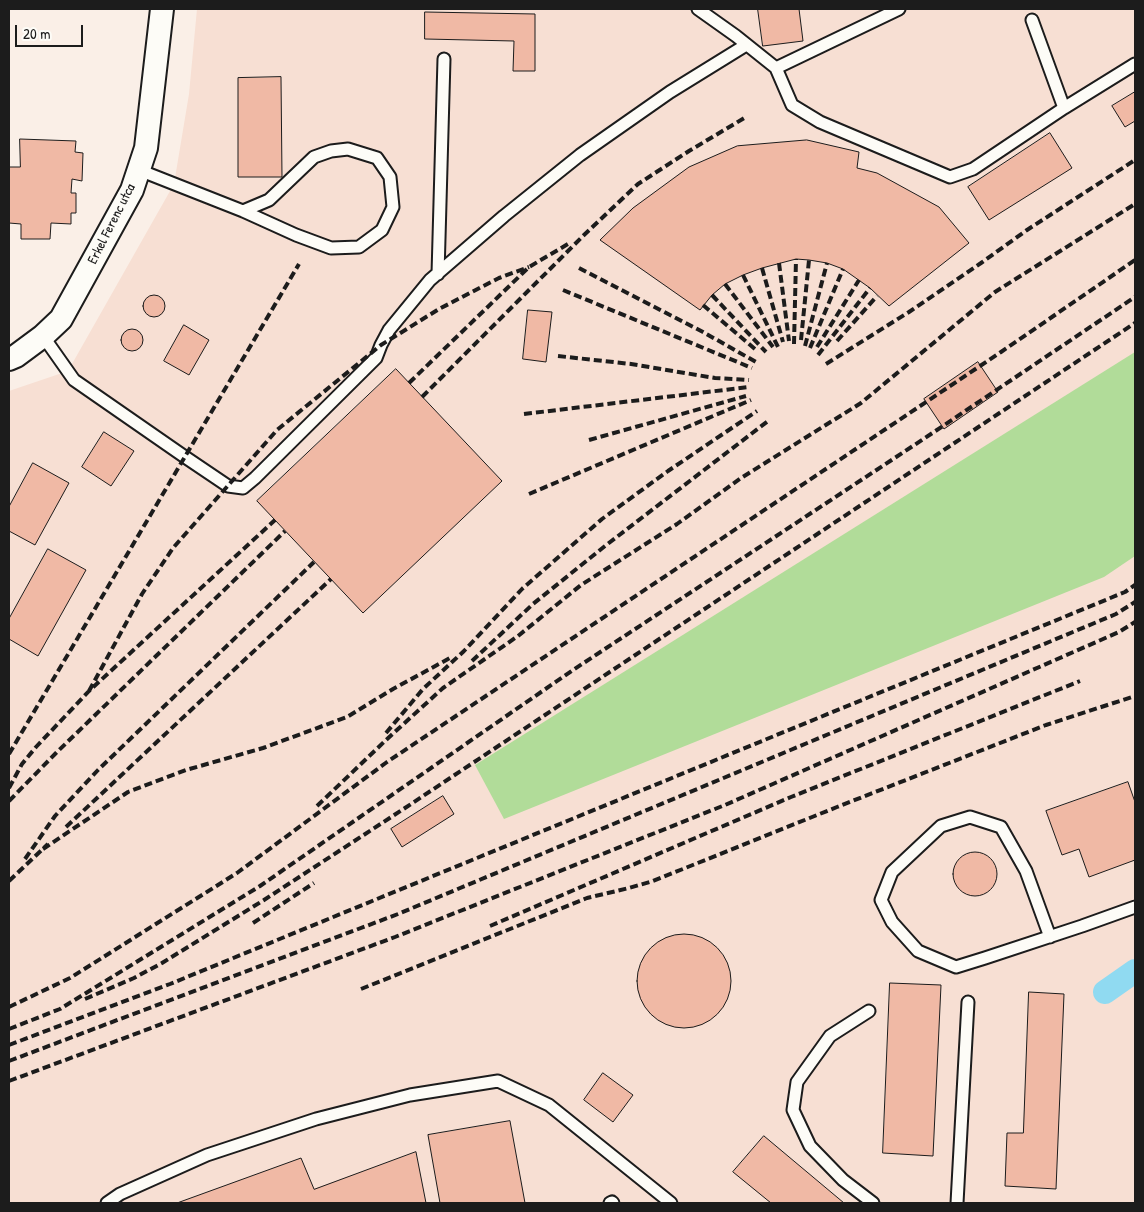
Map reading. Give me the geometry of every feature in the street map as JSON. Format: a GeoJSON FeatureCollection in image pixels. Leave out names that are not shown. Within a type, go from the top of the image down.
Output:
{"type":"FeatureCollection","features":[{"type":"Feature","properties":{"kind":"street","name":"Erkel Ferenc utca"},"geometry":{"type":"LineString","coordinates":[[9,359],[43,336],[61,319],[132,190],[146,148],[162,9]]}},
{"type":"Feature","properties":{"kind":"lane"},"geometry":{"type":"LineString","coordinates":[[698,9],[776,68],[792,105],[820,122],[950,177],[973,169],[1064,108],[1135,64]]}},
{"type":"Feature","properties":{"kind":"lane"},"geometry":{"type":"LineString","coordinates":[[776,68],[899,9]]}},
{"type":"Feature","properties":{"kind":"lane"},"geometry":{"type":"LineString","coordinates":[[1032,20],[1064,108]]}},
{"type":"Feature","properties":{"kind":"lane"},"geometry":{"type":"LineString","coordinates":[[43,336],[74,380],[228,486],[242,488],[255,478],[376,358],[389,330],[430,280],[504,216],[580,155],[670,92],[746,45]]}},
{"type":"Feature","properties":{"kind":"lane"},"geometry":{"type":"LineString","coordinates":[[438,274],[444,59]]}},
{"type":"Feature","properties":{"kind":"lane"},"geometry":{"type":"LineString","coordinates":[[139,170],[243,211],[296,236],[331,248],[358,247],[382,230],[393,207],[390,177],[377,158],[348,149],[331,151],[314,157],[269,200],[243,211]]}},
{"type":"Feature","properties":{"kind":"lane"},"geometry":{"type":"LineString","coordinates":[[1050,937],[1026,871],[1001,827],[970,817],[941,826],[892,872],[881,900],[892,922],[918,951],[956,967],[1050,937],[1135,907]]}},
{"type":"Feature","properties":{"kind":"lane"},"geometry":{"type":"LineString","coordinates":[[956,1203],[968,1002]]}},
{"type":"Feature","properties":{"kind":"lane"},"geometry":{"type":"LineString","coordinates":[[869,1011],[830,1036],[796,1082],[793,1110],[810,1146],[843,1180],[873,1203]]}},
{"type":"Feature","properties":{"kind":"lane"},"geometry":{"type":"LineString","coordinates":[[107,1203],[120,1194],[207,1155],[316,1119],[410,1095],[498,1081],[549,1105],[671,1203]]}},
{"type":"Feature","properties":{"kind":"shaded area"},"geometry":{"type":"Polygon","coordinates":[[[197,9],[1135,9],[1135,1203],[9,1203],[9,391],[68,371],[174,184],[189,94],[197,9]]]}},
{"type":"Feature","properties":{"kind":"green space"},"geometry":{"type":"Polygon","coordinates":[[[1135,352],[1135,556],[1104,577],[504,819],[475,765],[1135,352]]]}},
{"type":"Feature","properties":{"kind":"building"},"geometry":{"type":"Polygon","coordinates":[[[758,9],[799,9],[803,41],[763,46],[758,9]]]}},
{"type":"Feature","properties":{"kind":"building"},"geometry":{"type":"Polygon","coordinates":[[[425,12],[535,14],[535,71],[513,71],[514,41],[425,39],[425,12]]]}},
{"type":"Feature","properties":{"kind":"building"},"geometry":{"type":"Polygon","coordinates":[[[281,77],[282,177],[238,177],[238,78],[281,77]]]}},
{"type":"Feature","properties":{"kind":"building"},"geometry":{"type":"Polygon","coordinates":[[[1135,92],[1135,121],[1125,127],[1112,106],[1135,92]]]}},
{"type":"Feature","properties":{"kind":"building"},"geometry":{"type":"Polygon","coordinates":[[[1050,133],[1072,168],[989,220],[968,187],[1050,133]]]}},
{"type":"Feature","properties":{"kind":"building"},"geometry":{"type":"Polygon","coordinates":[[[20,139],[76,141],[75,152],[83,153],[82,181],[72,179],[71,193],[76,193],[76,213],[71,213],[71,224],[51,223],[50,239],[21,239],[21,224],[9,223],[9,167],[20,167],[20,139]]]}},
{"type":"Feature","properties":{"kind":"building"},"geometry":{"type":"Polygon","coordinates":[[[807,140],[859,152],[857,168],[877,173],[939,207],[969,243],[889,306],[870,288],[843,269],[827,263],[796,259],[762,268],[725,284],[712,295],[700,310],[600,240],[633,208],[689,167],[737,146],[807,140]]]}},
{"type":"Feature","properties":{"kind":"building"},"geometry":{"type":"Polygon","coordinates":[[[154,295],[162,298],[165,306],[162,314],[154,317],[146,314],[143,306],[146,298],[154,295]]]}},
{"type":"Feature","properties":{"kind":"building"},"geometry":{"type":"Polygon","coordinates":[[[528,310],[552,312],[546,362],[523,359],[528,310]]]}},
{"type":"Feature","properties":{"kind":"building"},"geometry":{"type":"Polygon","coordinates":[[[184,325],[209,340],[189,375],[164,361],[184,325]]]}},
{"type":"Feature","properties":{"kind":"building"},"geometry":{"type":"Polygon","coordinates":[[[132,329],[140,332],[143,340],[140,348],[132,351],[124,348],[121,340],[124,332],[132,329]]]}},
{"type":"Feature","properties":{"kind":"building"},"geometry":{"type":"Polygon","coordinates":[[[978,362],[998,392],[944,429],[924,399],[978,362]]]}},
{"type":"Feature","properties":{"kind":"building"},"geometry":{"type":"Polygon","coordinates":[[[396,369],[502,481],[363,613],[257,501],[396,369]]]}},
{"type":"Feature","properties":{"kind":"building"},"geometry":{"type":"Polygon","coordinates":[[[104,432],[134,451],[111,486],[82,467],[104,432]]]}},
{"type":"Feature","properties":{"kind":"building"},"geometry":{"type":"Polygon","coordinates":[[[33,463],[69,483],[35,545],[9,531],[9,507],[33,463]]]}},
{"type":"Feature","properties":{"kind":"building"},"geometry":{"type":"Polygon","coordinates":[[[48,549],[86,570],[38,656],[9,639],[9,619],[48,549]]]}},
{"type":"Feature","properties":{"kind":"building"},"geometry":{"type":"Polygon","coordinates":[[[1128,782],[1135,802],[1135,860],[1089,877],[1079,849],[1062,855],[1046,811],[1128,782]]]}},
{"type":"Feature","properties":{"kind":"building"},"geometry":{"type":"Polygon","coordinates":[[[443,796],[454,814],[402,847],[391,829],[443,796]]]}},
{"type":"Feature","properties":{"kind":"building"},"geometry":{"type":"Polygon","coordinates":[[[975,852],[987,856],[993,862],[997,874],[993,886],[987,892],[975,896],[963,892],[957,886],[953,874],[957,862],[963,856],[975,852]]]}},
{"type":"Feature","properties":{"kind":"building"},"geometry":{"type":"Polygon","coordinates":[[[684,934],[702,938],[717,948],[727,963],[731,981],[727,999],[717,1014],[702,1024],[684,1028],[666,1024],[651,1014],[641,999],[637,981],[641,963],[651,948],[666,938],[684,934]]]}},
{"type":"Feature","properties":{"kind":"building"},"geometry":{"type":"Polygon","coordinates":[[[890,983],[941,985],[933,1156],[883,1153],[890,983]]]}},
{"type":"Feature","properties":{"kind":"building"},"geometry":{"type":"Polygon","coordinates":[[[1029,992],[1064,994],[1056,1189],[1005,1186],[1007,1133],[1023,1133],[1029,992]]]}},
{"type":"Feature","properties":{"kind":"building"},"geometry":{"type":"Polygon","coordinates":[[[603,1073],[633,1095],[613,1122],[584,1100],[603,1073]]]}},
{"type":"Feature","properties":{"kind":"building"},"geometry":{"type":"Polygon","coordinates":[[[510,1121],[525,1203],[440,1203],[428,1135],[510,1121]]]}},
{"type":"Feature","properties":{"kind":"building"},"geometry":{"type":"Polygon","coordinates":[[[764,1136],[844,1203],[771,1203],[733,1172],[764,1136]]]}},
{"type":"Feature","properties":{"kind":"building"},"geometry":{"type":"Polygon","coordinates":[[[416,1152],[426,1203],[177,1203],[301,1158],[314,1189],[416,1152]]]}},
{"type":"Feature","properties":{"kind":"waterway"},"geometry":{"type":"LineString","coordinates":[[1105,992],[1135,971]]}},
{"type":"Feature","properties":{"kind":"railway"},"geometry":{"type":"LineString","coordinates":[[422,397],[584,235],[638,184],[746,117]]}},
{"type":"Feature","properties":{"kind":"railway"},"geometry":{"type":"LineString","coordinates":[[826,364],[909,312],[1027,230],[1135,160]]}},
{"type":"Feature","properties":{"kind":"railway"},"geometry":{"type":"LineString","coordinates":[[317,806],[443,688],[518,636],[581,585],[677,524],[741,478],[861,403],[995,292],[1135,204]]}},
{"type":"Feature","properties":{"kind":"railway"},"geometry":{"type":"LineString","coordinates":[[409,383],[529,267],[568,244]]}},
{"type":"Feature","properties":{"kind":"railway"},"geometry":{"type":"LineString","coordinates":[[794,344],[796,259]]}},
{"type":"Feature","properties":{"kind":"railway"},"geometry":{"type":"LineString","coordinates":[[801,340],[809,260]]}},
{"type":"Feature","properties":{"kind":"railway"},"geometry":{"type":"LineString","coordinates":[[9,1007],[70,978],[237,873],[387,762],[1001,352],[1135,260]]}},
{"type":"Feature","properties":{"kind":"railway"},"geometry":{"type":"LineString","coordinates":[[779,263],[789,341]]}},
{"type":"Feature","properties":{"kind":"railway"},"geometry":{"type":"LineString","coordinates":[[805,346],[827,263]]}},
{"type":"Feature","properties":{"kind":"railway"},"geometry":{"type":"LineString","coordinates":[[9,754],[299,264]]}},
{"type":"Feature","properties":{"kind":"railway"},"geometry":{"type":"LineString","coordinates":[[89,691],[142,594],[173,548],[277,430],[381,345],[439,309],[499,278],[529,267]]}},
{"type":"Feature","properties":{"kind":"railway"},"geometry":{"type":"LineString","coordinates":[[579,268],[703,332],[756,362]]}},
{"type":"Feature","properties":{"kind":"railway"},"geometry":{"type":"LineString","coordinates":[[762,268],[783,342]]}},
{"type":"Feature","properties":{"kind":"railway"},"geometry":{"type":"LineString","coordinates":[[810,348],[843,269]]}},
{"type":"Feature","properties":{"kind":"railway"},"geometry":{"type":"LineString","coordinates":[[743,275],[778,347]]}},
{"type":"Feature","properties":{"kind":"railway"},"geometry":{"type":"LineString","coordinates":[[817,347],[859,280]]}},
{"type":"Feature","properties":{"kind":"railway"},"geometry":{"type":"LineString","coordinates":[[725,284],[773,347]]}},
{"type":"Feature","properties":{"kind":"railway"},"geometry":{"type":"LineString","coordinates":[[818,355],[870,288]]}},
{"type":"Feature","properties":{"kind":"railway"},"geometry":{"type":"LineString","coordinates":[[563,290],[752,368]]}},
{"type":"Feature","properties":{"kind":"railway"},"geometry":{"type":"LineString","coordinates":[[712,295],[766,352]]}},
{"type":"Feature","properties":{"kind":"railway"},"geometry":{"type":"LineString","coordinates":[[837,341],[877,296]]}},
{"type":"Feature","properties":{"kind":"railway"},"geometry":{"type":"LineString","coordinates":[[9,1029],[60,1009],[260,886],[573,670],[1135,297]]}},
{"type":"Feature","properties":{"kind":"railway"},"geometry":{"type":"LineString","coordinates":[[703,305],[755,349]]}},
{"type":"Feature","properties":{"kind":"railway"},"geometry":{"type":"LineString","coordinates":[[85,999],[134,978],[162,963],[264,900],[1135,323]]}},
{"type":"Feature","properties":{"kind":"railway"},"geometry":{"type":"LineString","coordinates":[[558,356],[631,364],[715,378],[749,380]]}},
{"type":"Feature","properties":{"kind":"railway"},"geometry":{"type":"LineString","coordinates":[[524,414],[749,387]]}},
{"type":"Feature","properties":{"kind":"railway"},"geometry":{"type":"LineString","coordinates":[[589,440],[746,396]]}},
{"type":"Feature","properties":{"kind":"railway"},"geometry":{"type":"LineString","coordinates":[[529,494],[751,400]]}},
{"type":"Feature","properties":{"kind":"railway"},"geometry":{"type":"LineString","coordinates":[[386,733],[423,689],[464,651],[522,589],[602,519],[668,471],[757,411]]}},
{"type":"Feature","properties":{"kind":"railway"},"geometry":{"type":"LineString","coordinates":[[472,661],[533,604],[605,546],[768,421]]}},
{"type":"Feature","properties":{"kind":"railway"},"geometry":{"type":"LineString","coordinates":[[9,788],[22,764],[36,747],[89,691],[275,520]]}},
{"type":"Feature","properties":{"kind":"railway"},"geometry":{"type":"LineString","coordinates":[[9,801],[285,531]]}},
{"type":"Feature","properties":{"kind":"railway"},"geometry":{"type":"LineString","coordinates":[[25,859],[55,816],[98,770],[314,562]]}},
{"type":"Feature","properties":{"kind":"railway"},"geometry":{"type":"LineString","coordinates":[[66,827],[331,579]]}},
{"type":"Feature","properties":{"kind":"railway"},"geometry":{"type":"LineString","coordinates":[[9,1045],[170,984],[1125,592],[1135,585]]}},
{"type":"Feature","properties":{"kind":"railway"},"geometry":{"type":"LineString","coordinates":[[9,1061],[398,914],[1116,614],[1135,602]]}},
{"type":"Feature","properties":{"kind":"railway"},"geometry":{"type":"LineString","coordinates":[[9,1081],[395,937],[725,805],[1119,632],[1135,622]]}},
{"type":"Feature","properties":{"kind":"railway"},"geometry":{"type":"LineString","coordinates":[[43,849],[128,792],[186,770],[263,748],[347,717],[450,658]]}},
{"type":"Feature","properties":{"kind":"railway"},"geometry":{"type":"LineString","coordinates":[[490,926],[791,797],[1080,681]]}},
{"type":"Feature","properties":{"kind":"railway"},"geometry":{"type":"LineString","coordinates":[[361,989],[587,898],[653,881],[1046,725],[1135,696]]}},
{"type":"Feature","properties":{"kind":"railway"},"geometry":{"type":"LineString","coordinates":[[9,881],[48,844]]}},
{"type":"Feature","properties":{"kind":"railway"},"geometry":{"type":"LineString","coordinates":[[253,923],[314,883]]}}]}
